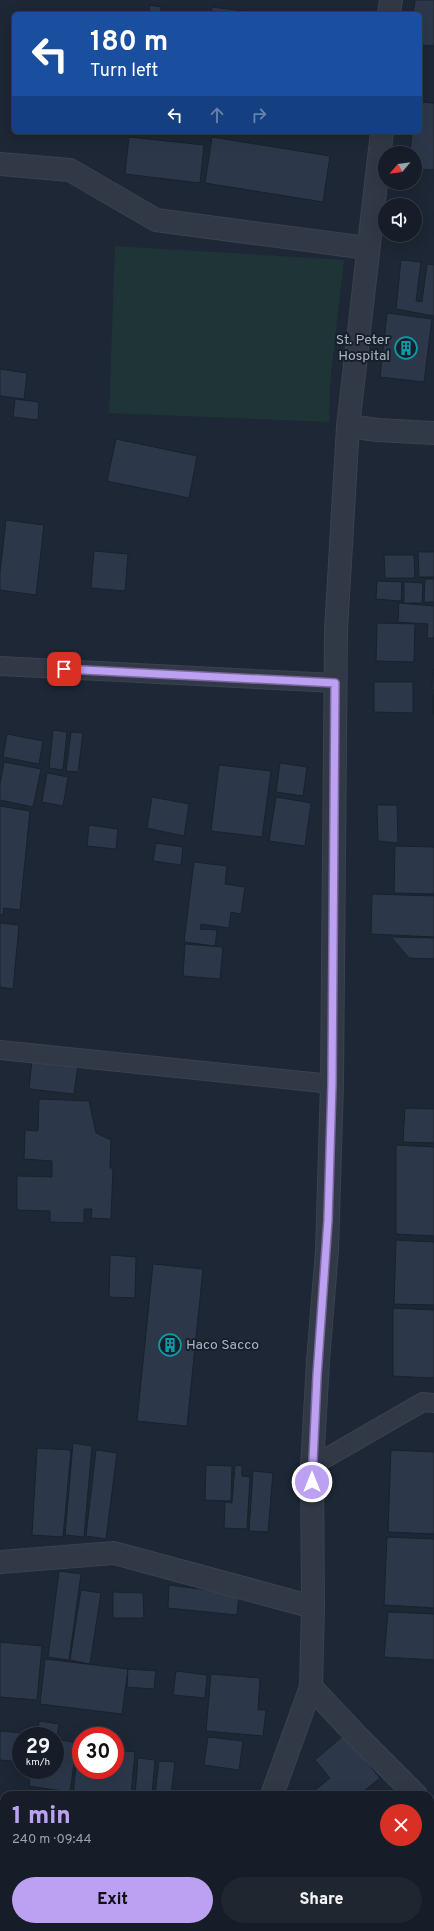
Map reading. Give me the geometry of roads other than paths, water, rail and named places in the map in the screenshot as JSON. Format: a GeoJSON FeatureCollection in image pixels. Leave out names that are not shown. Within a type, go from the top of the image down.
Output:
{"type":"FeatureCollection","features":[{"type":"Feature","properties":{"kind":"street"},"geometry":{"type":"LineString","coordinates":[[389,12],[391,0]]}},
{"type":"Feature","properties":{"kind":"street"},"geometry":{"type":"LineString","coordinates":[[273,1791],[312,1687],[312,1466],[318,1361],[327,1250],[332,1084],[336,630],[348,426],[367,248],[382,134]]}},
{"type":"Feature","properties":{"kind":"street"},"geometry":{"type":"LineString","coordinates":[[0,164],[70,170],[156,220],[367,248]]}},
{"type":"Feature","properties":{"kind":"street"},"geometry":{"type":"LineString","coordinates":[[348,426],[378,430],[434,433]]}},
{"type":"Feature","properties":{"kind":"street"},"geometry":{"type":"LineString","coordinates":[[0,1562],[114,1553],[313,1607]]}},
{"type":"Feature","properties":{"kind":"street"},"geometry":{"type":"LineString","coordinates":[[312,1687],[357,1736],[412,1791]]}},
{"type":"Feature","properties":{"kind":"lane"},"geometry":{"type":"LineString","coordinates":[[0,666],[335,683]]}},
{"type":"Feature","properties":{"kind":"lane"},"geometry":{"type":"LineString","coordinates":[[0,1050],[332,1084]]}},
{"type":"Feature","properties":{"kind":"lane"},"geometry":{"type":"LineString","coordinates":[[312,1466],[423,1402],[434,1403]]}},
{"type":"Feature","properties":{"kind":"place","name":"St. Peter Hospital"},"geometry":{"type":"Point","coordinates":[406,348]}},
{"type":"Feature","properties":{"kind":"place","name":"Haco Sacco"},"geometry":{"type":"Point","coordinates":[170,1345]}}]}
